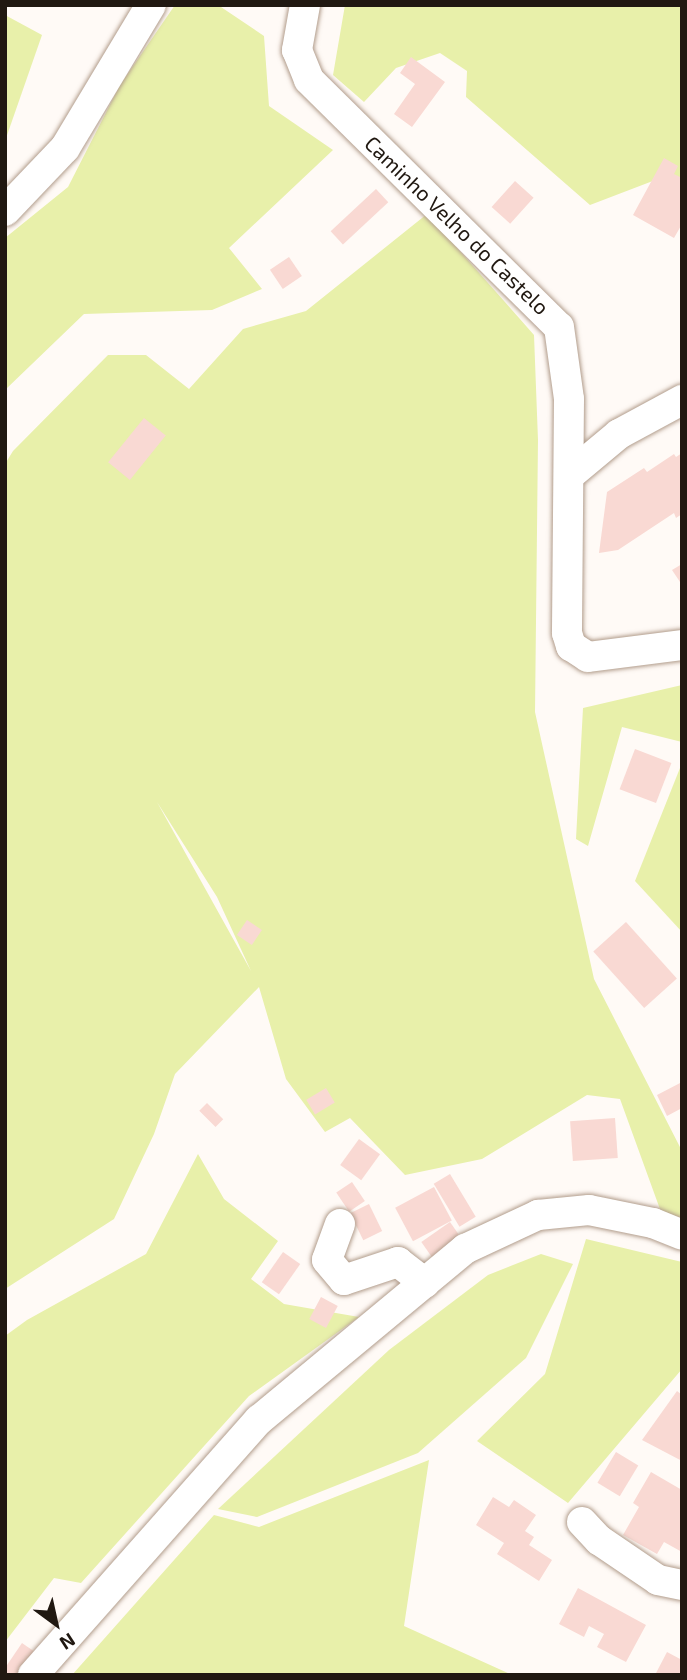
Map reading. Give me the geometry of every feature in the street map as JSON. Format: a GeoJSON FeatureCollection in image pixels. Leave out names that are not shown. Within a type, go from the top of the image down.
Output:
{"type":"FeatureCollection","features":[{"type":"Feature","properties":{"kind":"street"},"geometry":{"type":"LineString","coordinates":[[5,211],[65,148],[151,5]]}},
{"type":"Feature","properties":{"kind":"street","name":"Caminho Velho do Castelo"},"geometry":{"type":"LineString","coordinates":[[305,5],[297,50],[309,80],[559,327],[569,399],[571,474],[567,633],[571,646],[588,657],[682,645]]}},
{"type":"Feature","properties":{"kind":"street"},"geometry":{"type":"LineString","coordinates":[[571,474],[619,434],[682,400]]}},
{"type":"Feature","properties":{"kind":"street"},"geometry":{"type":"LineString","coordinates":[[33,1675],[259,1420],[465,1249],[538,1215],[589,1210],[653,1223],[682,1235]]}},
{"type":"Feature","properties":{"kind":"street"},"geometry":{"type":"LineString","coordinates":[[340,1224],[327,1260],[344,1280],[398,1262],[425,1283]]}},
{"type":"Feature","properties":{"kind":"street"},"geometry":{"type":"LineString","coordinates":[[582,1522],[599,1540],[658,1580],[682,1584]]}},
{"type":"Feature","properties":{"kind":"green space"},"geometry":{"type":"Polygon","coordinates":[[[175,5],[218,5],[264,36],[269,106],[333,150],[229,248],[262,289],[212,310],[84,314],[5,390],[5,238],[68,187],[120,85],[175,5]]]}},
{"type":"Feature","properties":{"kind":"green space"},"geometry":{"type":"Polygon","coordinates":[[[345,5],[682,5],[682,196],[658,179],[590,205],[466,97],[467,71],[440,53],[396,68],[364,102],[333,75],[345,5]]]}},
{"type":"Feature","properties":{"kind":"green space"},"geometry":{"type":"Polygon","coordinates":[[[5,15],[42,35],[5,141],[5,15]]]}},
{"type":"Feature","properties":{"kind":"green space"},"geometry":{"type":"Polygon","coordinates":[[[427,214],[534,335],[538,440],[535,712],[594,979],[682,1151],[682,1218],[661,1212],[620,1099],[587,1095],[482,1159],[405,1175],[350,1118],[325,1132],[286,1079],[259,987],[175,1074],[154,1134],[114,1219],[5,1289],[5,464],[13,451],[108,355],[146,355],[189,389],[243,329],[306,311],[427,214]],[[157,802],[251,971],[217,897],[157,802]]]}},
{"type":"Feature","properties":{"kind":"green space"},"geometry":{"type":"Polygon","coordinates":[[[682,685],[682,742],[622,727],[588,846],[576,839],[583,708],[682,685]]]}},
{"type":"Feature","properties":{"kind":"green space"},"geometry":{"type":"Polygon","coordinates":[[[682,763],[682,932],[635,881],[682,763]]]}},
{"type":"Feature","properties":{"kind":"green space"},"geometry":{"type":"Polygon","coordinates":[[[198,1154],[224,1199],[278,1241],[251,1279],[284,1304],[359,1317],[249,1396],[81,1583],[54,1578],[5,1642],[5,1336],[27,1320],[146,1254],[198,1154]]]}},
{"type":"Feature","properties":{"kind":"green space"},"geometry":{"type":"Polygon","coordinates":[[[586,1239],[682,1262],[682,1369],[568,1503],[477,1441],[545,1374],[586,1239]]]}},
{"type":"Feature","properties":{"kind":"green space"},"geometry":{"type":"Polygon","coordinates":[[[541,1254],[573,1264],[526,1358],[418,1453],[257,1517],[218,1509],[389,1350],[488,1275],[541,1254]]]}},
{"type":"Feature","properties":{"kind":"green space"},"geometry":{"type":"Polygon","coordinates":[[[429,1460],[404,1626],[512,1675],[72,1675],[214,1515],[259,1527],[429,1460]]]}},
{"type":"Feature","properties":{"kind":"building"},"geometry":{"type":"Polygon","coordinates":[[[411,57],[445,82],[412,127],[394,114],[415,84],[400,73],[411,57]]]}},
{"type":"Feature","properties":{"kind":"building"},"geometry":{"type":"Polygon","coordinates":[[[664,158],[678,166],[674,174],[682,178],[682,224],[674,238],[633,215],[664,158]]]}},
{"type":"Feature","properties":{"kind":"building"},"geometry":{"type":"Polygon","coordinates":[[[515,181],[534,198],[510,224],[492,207],[515,181]]]}},
{"type":"Feature","properties":{"kind":"building"},"geometry":{"type":"Polygon","coordinates":[[[376,189],[388,202],[343,244],[331,231],[376,189]]]}},
{"type":"Feature","properties":{"kind":"building"},"geometry":{"type":"Polygon","coordinates":[[[289,257],[302,276],[283,289],[270,270],[289,257]]]}},
{"type":"Feature","properties":{"kind":"building"},"geometry":{"type":"Polygon","coordinates":[[[144,418],[166,436],[130,480],[108,462],[144,418]]]}},
{"type":"Feature","properties":{"kind":"building"},"geometry":{"type":"Polygon","coordinates":[[[682,453],[682,514],[676,518],[674,513],[618,550],[599,553],[607,492],[644,468],[647,472],[674,454],[676,457],[682,453]]]}},
{"type":"Feature","properties":{"kind":"building"},"geometry":{"type":"Polygon","coordinates":[[[682,564],[682,585],[672,570],[682,564]]]}},
{"type":"Feature","properties":{"kind":"building"},"geometry":{"type":"Polygon","coordinates":[[[635,749],[671,763],[656,803],[620,789],[635,749]]]}},
{"type":"Feature","properties":{"kind":"building"},"geometry":{"type":"Polygon","coordinates":[[[247,920],[262,930],[252,945],[237,935],[247,920]]]}},
{"type":"Feature","properties":{"kind":"building"},"geometry":{"type":"Polygon","coordinates":[[[626,922],[677,978],[644,1008],[593,951],[626,922]]]}},
{"type":"Feature","properties":{"kind":"building"},"geometry":{"type":"Polygon","coordinates":[[[682,1082],[682,1108],[667,1116],[657,1095],[682,1082]]]}},
{"type":"Feature","properties":{"kind":"building"},"geometry":{"type":"Polygon","coordinates":[[[326,1088],[335,1103],[315,1114],[306,1100],[326,1088]]]}},
{"type":"Feature","properties":{"kind":"building"},"geometry":{"type":"Polygon","coordinates":[[[207,1103],[223,1119],[215,1127],[199,1111],[207,1103]]]}},
{"type":"Feature","properties":{"kind":"building"},"geometry":{"type":"Polygon","coordinates":[[[615,1118],[618,1158],[573,1161],[570,1121],[615,1118]]]}},
{"type":"Feature","properties":{"kind":"building"},"geometry":{"type":"Polygon","coordinates":[[[359,1139],[380,1154],[361,1180],[340,1165],[359,1139]]]}},
{"type":"Feature","properties":{"kind":"building"},"geometry":{"type":"Polygon","coordinates":[[[450,1174],[476,1217],[459,1227],[434,1184],[450,1174]]]}},
{"type":"Feature","properties":{"kind":"building"},"geometry":{"type":"Polygon","coordinates":[[[352,1182],[365,1201],[349,1212],[336,1193],[352,1182]]]}},
{"type":"Feature","properties":{"kind":"building"},"geometry":{"type":"Polygon","coordinates":[[[434,1187],[452,1221],[413,1241],[395,1208],[434,1187]]]}},
{"type":"Feature","properties":{"kind":"building"},"geometry":{"type":"Polygon","coordinates":[[[369,1204],[382,1231],[363,1240],[350,1213],[369,1204]]]}},
{"type":"Feature","properties":{"kind":"building"},"geometry":{"type":"Polygon","coordinates":[[[450,1222],[467,1246],[438,1266],[421,1242],[450,1222]]]}},
{"type":"Feature","properties":{"kind":"building"},"geometry":{"type":"Polygon","coordinates":[[[283,1252],[300,1264],[279,1294],[262,1282],[283,1252]]]}},
{"type":"Feature","properties":{"kind":"building"},"geometry":{"type":"Polygon","coordinates":[[[321,1297],[338,1306],[326,1328],[309,1319],[321,1297]]]}},
{"type":"Feature","properties":{"kind":"building"},"geometry":{"type":"Polygon","coordinates":[[[677,1391],[682,1395],[682,1461],[642,1440],[677,1391]]]}},
{"type":"Feature","properties":{"kind":"building"},"geometry":{"type":"Polygon","coordinates":[[[616,1452],[638,1465],[620,1496],[597,1483],[616,1452]]]}},
{"type":"Feature","properties":{"kind":"building"},"geometry":{"type":"Polygon","coordinates":[[[651,1472],[682,1490],[682,1552],[664,1542],[657,1554],[623,1535],[639,1507],[633,1503],[651,1472]]]}},
{"type":"Feature","properties":{"kind":"building"},"geometry":{"type":"Polygon","coordinates":[[[493,1497],[509,1507],[514,1500],[536,1515],[525,1531],[534,1537],[529,1545],[552,1560],[539,1581],[497,1554],[504,1543],[476,1525],[493,1497]]]}},
{"type":"Feature","properties":{"kind":"building"},"geometry":{"type":"Polygon","coordinates":[[[578,1588],[646,1625],[626,1662],[597,1647],[604,1634],[589,1626],[584,1637],[559,1624],[578,1588]]]}},
{"type":"Feature","properties":{"kind":"building"},"geometry":{"type":"Polygon","coordinates":[[[22,1643],[35,1652],[20,1675],[5,1675],[5,1668],[22,1643]]]}},
{"type":"Feature","properties":{"kind":"building"},"geometry":{"type":"Polygon","coordinates":[[[667,1652],[682,1660],[682,1675],[655,1675],[667,1652]]]}}]}
